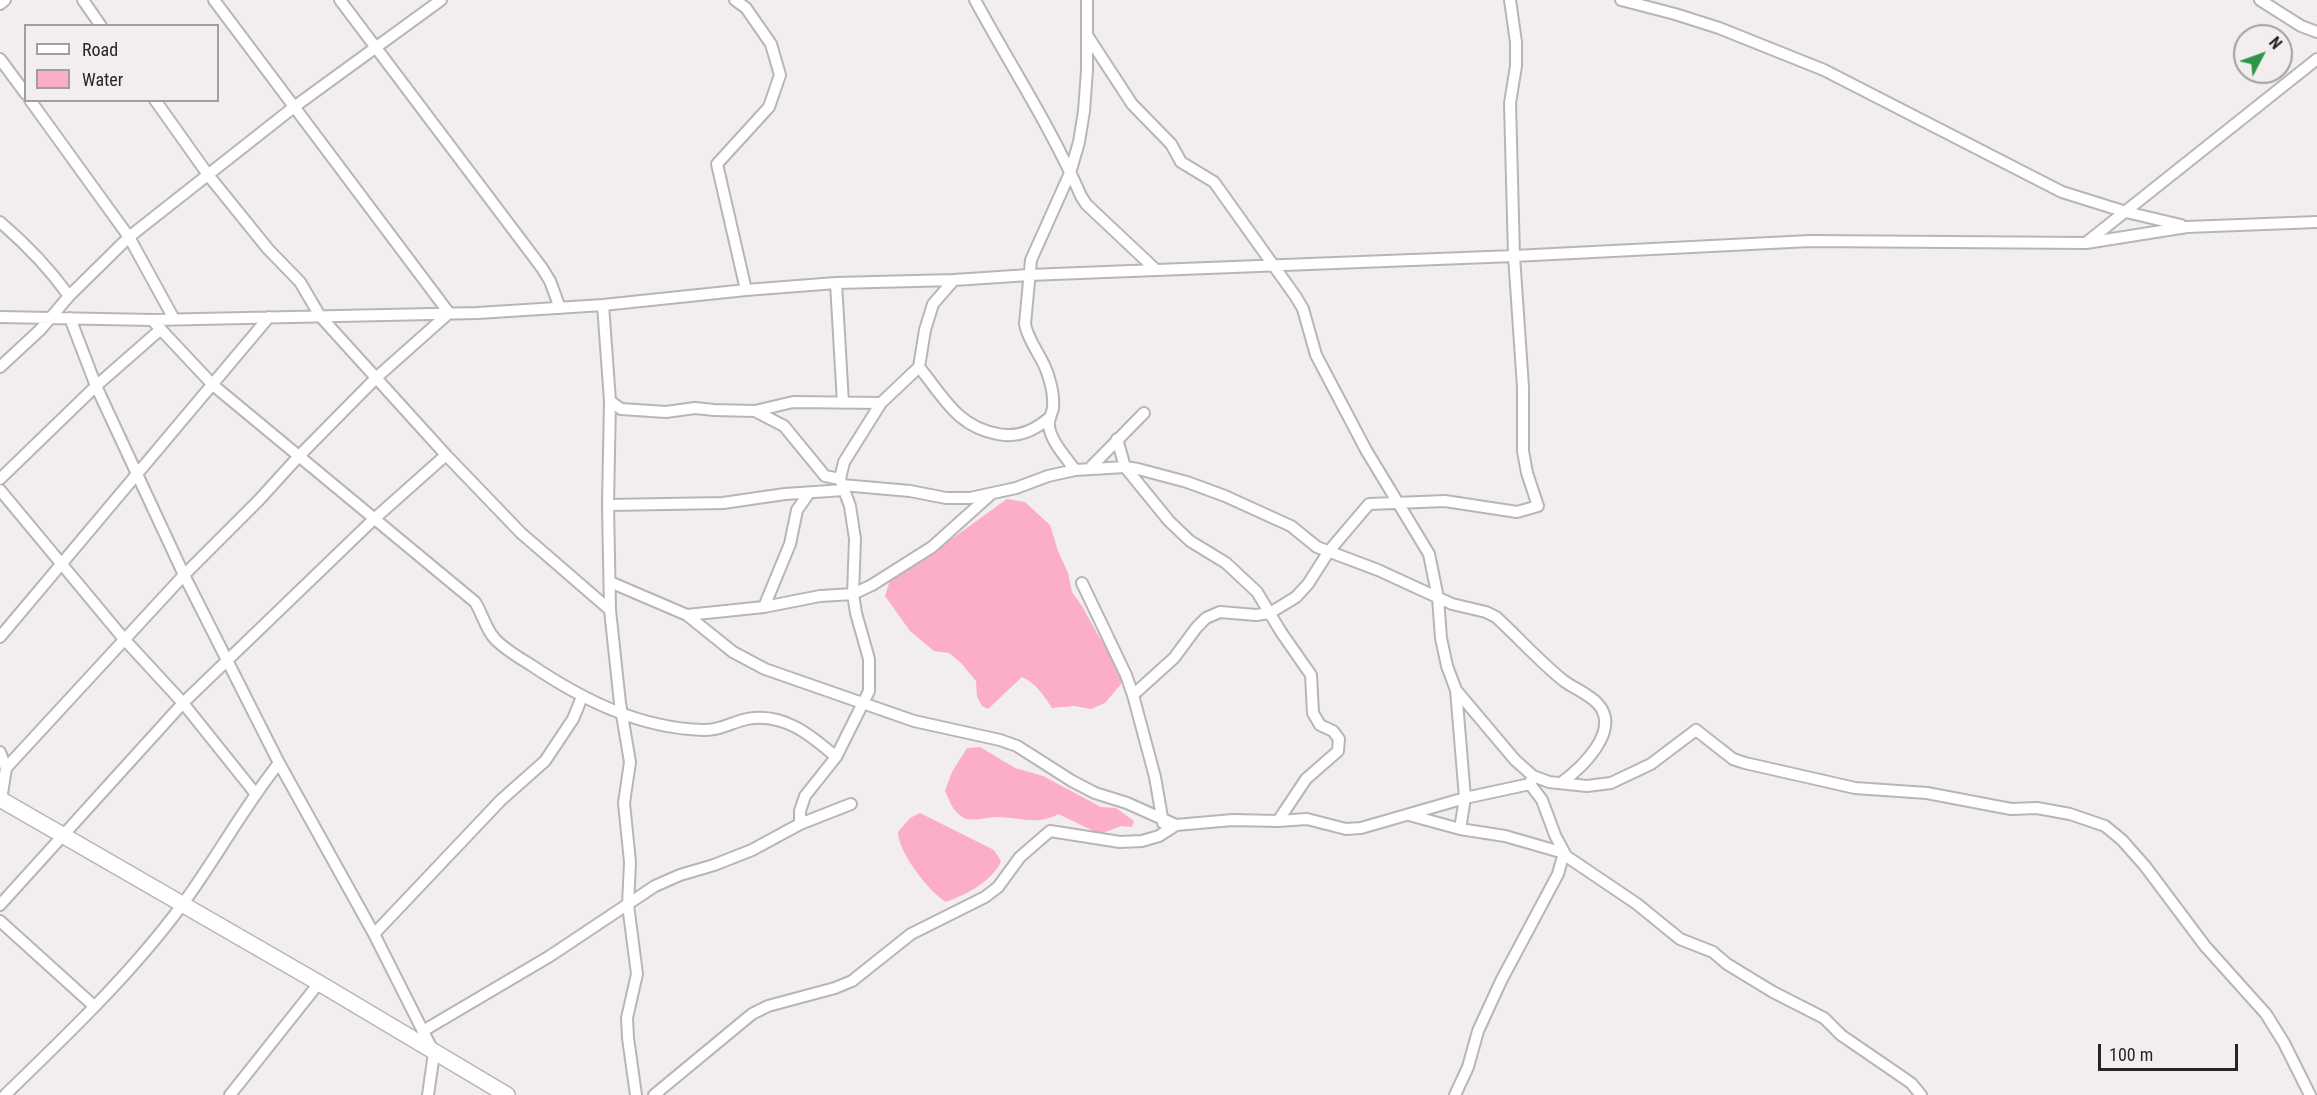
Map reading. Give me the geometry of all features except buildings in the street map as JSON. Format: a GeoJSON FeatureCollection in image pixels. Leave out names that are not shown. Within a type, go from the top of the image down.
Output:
{"type":"FeatureCollection","features":[{"type":"Feature","properties":{"kind":"main road"},"geometry":{"type":"LineString","coordinates":[[1,800],[319,983],[507,1095]]}},
{"type":"Feature","properties":{"kind":"street"},"geometry":{"type":"LineString","coordinates":[[0,4],[5,0]]}},
{"type":"Feature","properties":{"kind":"street"},"geometry":{"type":"LineString","coordinates":[[83,0],[100,24]]}},
{"type":"Feature","properties":{"kind":"street"},"geometry":{"type":"LineString","coordinates":[[214,0],[449,313]]}},
{"type":"Feature","properties":{"kind":"street"},"geometry":{"type":"LineString","coordinates":[[340,0],[542,268],[550,281],[560,308]]}},
{"type":"Feature","properties":{"kind":"street"},"geometry":{"type":"LineString","coordinates":[[0,368],[129,237],[294,107],[441,0]]}},
{"type":"Feature","properties":{"kind":"street"},"geometry":{"type":"LineString","coordinates":[[735,0],[746,8],[771,44],[780,75],[769,107],[717,164],[746,290]]}},
{"type":"Feature","properties":{"kind":"street"},"geometry":{"type":"LineString","coordinates":[[975,0],[1030,95],[1086,204],[1155,269]]}},
{"type":"Feature","properties":{"kind":"street"},"geometry":{"type":"LineString","coordinates":[[1075,470],[1052,437],[1049,428],[1049,418],[1053,409],[1049,376],[1026,332],[1025,324],[1029,274],[1035,249],[1048,227],[1070,173],[1079,142],[1084,111],[1087,0]]}},
{"type":"Feature","properties":{"kind":"street"},"geometry":{"type":"LineString","coordinates":[[1133,695],[1174,658],[1206,618],[1220,612],[1256,615],[1270,613],[1289,602],[1301,591],[1329,551],[1370,504],[1397,501],[1445,501],[1517,512],[1538,506],[1522,451],[1523,387],[1514,256],[1510,103],[1516,66],[1516,42],[1510,0]]}},
{"type":"Feature","properties":{"kind":"street"},"geometry":{"type":"LineString","coordinates":[[1621,0],[1719,28],[1824,70],[2062,192],[2126,212],[2187,227]]}},
{"type":"Feature","properties":{"kind":"street"},"geometry":{"type":"LineString","coordinates":[[2260,0],[2301,26],[2317,32]]}},
{"type":"Feature","properties":{"kind":"street"},"geometry":{"type":"LineString","coordinates":[[1087,35],[1132,104],[1171,144],[1180,162],[1214,182],[1303,309],[1316,355],[1366,450],[1430,554],[1438,598],[1441,638],[1456,690],[1465,798],[1460,829]]}},
{"type":"Feature","properties":{"kind":"street"},"geometry":{"type":"LineString","coordinates":[[0,58],[24,91]]}},
{"type":"Feature","properties":{"kind":"street"},"geometry":{"type":"LineString","coordinates":[[2086,243],[2317,59]]}},
{"type":"Feature","properties":{"kind":"street"},"geometry":{"type":"LineString","coordinates":[[31,102],[129,237],[174,319]]}},
{"type":"Feature","properties":{"kind":"street"},"geometry":{"type":"LineString","coordinates":[[156,102],[209,176],[268,249],[300,282],[320,316],[446,455],[521,533],[610,610]]}},
{"type":"Feature","properties":{"kind":"street"},"geometry":{"type":"LineString","coordinates":[[0,222],[49,268],[69,296]]}},
{"type":"Feature","properties":{"kind":"street"},"geometry":{"type":"LineString","coordinates":[[0,317],[152,320],[449,313],[603,305],[836,283],[1514,256],[1810,241],[2086,243],[2187,227],[2317,222]]}},
{"type":"Feature","properties":{"kind":"street"},"geometry":{"type":"LineString","coordinates":[[801,824],[800,810],[805,796],[836,758],[869,691],[869,659],[853,594],[855,539],[850,506],[842,485],[849,452],[881,403],[919,367],[925,330],[933,304],[954,280]]}},
{"type":"Feature","properties":{"kind":"street"},"geometry":{"type":"LineString","coordinates":[[836,283],[843,403]]}},
{"type":"Feature","properties":{"kind":"street"},"geometry":{"type":"LineString","coordinates":[[603,305],[610,401],[608,505],[610,610],[622,715],[630,762],[624,803],[630,862],[628,905],[637,974],[627,1018],[636,1095]]}},
{"type":"Feature","properties":{"kind":"street"},"geometry":{"type":"LineString","coordinates":[[6,768],[184,575],[259,500],[299,456],[377,377],[449,313]]}},
{"type":"Feature","properties":{"kind":"street"},"geometry":{"type":"LineString","coordinates":[[0,637],[269,317]]}},
{"type":"Feature","properties":{"kind":"street"},"geometry":{"type":"LineString","coordinates":[[70,318],[96,386],[184,575],[279,763],[374,934],[434,1053],[428,1095]]}},
{"type":"Feature","properties":{"kind":"street"},"geometry":{"type":"LineString","coordinates":[[152,320],[213,385],[475,602],[487,627],[506,649],[564,688],[622,715],[646,722],[705,730],[718,729],[746,719],[776,719],[807,733],[836,758]]}},
{"type":"Feature","properties":{"kind":"street"},"geometry":{"type":"LineString","coordinates":[[0,479],[96,386],[161,329]]}},
{"type":"Feature","properties":{"kind":"street"},"geometry":{"type":"LineString","coordinates":[[919,367],[950,406],[972,427],[997,434],[1018,435],[1041,425],[1049,418]]}},
{"type":"Feature","properties":{"kind":"street"},"geometry":{"type":"LineString","coordinates":[[610,401],[621,409],[666,412],[695,408],[755,411],[793,402],[881,403]]}},
{"type":"Feature","properties":{"kind":"street"},"geometry":{"type":"LineString","coordinates":[[755,411],[784,426],[825,476],[842,485]]}},
{"type":"Feature","properties":{"kind":"street"},"geometry":{"type":"LineString","coordinates":[[1090,468],[1143,413]]}},
{"type":"Feature","properties":{"kind":"street"},"geometry":{"type":"LineString","coordinates":[[1117,439],[1125,467],[1169,521],[1190,541],[1236,572],[1257,592],[1311,675],[1312,713],[1320,725],[1337,734],[1340,744],[1338,751],[1306,779],[1278,822]]}},
{"type":"Feature","properties":{"kind":"street"},"geometry":{"type":"LineString","coordinates":[[0,905],[183,703],[374,519],[446,455]]}},
{"type":"Feature","properties":{"kind":"street"},"geometry":{"type":"LineString","coordinates":[[608,505],[723,503],[778,494],[808,494],[842,485],[910,491],[946,498],[970,498],[1028,484],[1048,476],[1090,468],[1125,467],[1187,482],[1226,496],[1279,520],[1317,547],[1378,570],[1438,598],[1496,617],[1564,681],[1589,696],[1603,711],[1603,730],[1599,744],[1576,772],[1561,783]]}},
{"type":"Feature","properties":{"kind":"street"},"geometry":{"type":"LineString","coordinates":[[0,490],[124,639],[183,703],[255,793]]}},
{"type":"Feature","properties":{"kind":"street"},"geometry":{"type":"LineString","coordinates":[[764,607],[794,534],[797,510],[808,494]]}},
{"type":"Feature","properties":{"kind":"street"},"geometry":{"type":"LineString","coordinates":[[687,615],[853,594],[932,548],[990,494]]}},
{"type":"Feature","properties":{"kind":"street"},"geometry":{"type":"LineString","coordinates":[[610,582],[687,615],[734,652],[765,669],[914,721],[1000,740],[1017,746],[1095,793],[1127,803],[1176,825],[1233,820],[1278,822],[1307,819],[1354,829],[1531,780],[1587,786],[1611,783],[1652,764],[1696,730],[1732,759],[1855,788],[1927,793],[2011,809],[2037,808],[2070,814],[2105,826],[2122,840],[2145,866],[2199,938],[2266,1014],[2284,1043],[2310,1095]]}},
{"type":"Feature","properties":{"kind":"street"},"geometry":{"type":"LineString","coordinates":[[1082,584],[1126,675],[1133,695],[1155,777],[1165,832]]}},
{"type":"Feature","properties":{"kind":"street"},"geometry":{"type":"LineString","coordinates":[[1455,1095],[1468,1067],[1478,1031],[1558,874],[1564,853],[1531,780],[1456,690]]}},
{"type":"Feature","properties":{"kind":"street"},"geometry":{"type":"LineString","coordinates":[[374,934],[501,800],[545,761],[573,719],[582,697]]}},
{"type":"Feature","properties":{"kind":"street"},"geometry":{"type":"LineString","coordinates":[[0,752],[6,768],[1,800]]}},
{"type":"Feature","properties":{"kind":"street"},"geometry":{"type":"LineString","coordinates":[[5,1095],[144,952],[182,905],[255,793],[279,763]]}},
{"type":"Feature","properties":{"kind":"street"},"geometry":{"type":"LineString","coordinates":[[423,1031],[550,956],[655,886],[753,850],[801,824],[851,804]]}},
{"type":"Feature","properties":{"kind":"street"},"geometry":{"type":"LineString","coordinates":[[1409,815],[1460,829],[1505,836],[1564,853],[1637,904],[1680,939],[1713,952],[1727,964],[1773,992],[1824,1018],[1841,1035],[1911,1083],[1921,1095]]}},
{"type":"Feature","properties":{"kind":"street"},"geometry":{"type":"LineString","coordinates":[[654,1095],[752,1014],[768,1005],[835,988],[852,981],[911,934],[985,897],[998,886],[1020,857],[1050,831],[1120,842],[1142,841],[1176,825]]}},
{"type":"Feature","properties":{"kind":"street"},"geometry":{"type":"LineString","coordinates":[[0,921],[94,1006]]}},
{"type":"Feature","properties":{"kind":"street"},"geometry":{"type":"LineString","coordinates":[[230,1095],[319,983]]}},
{"type":"Feature","properties":{"kind":"water"},"geometry":{"type":"Polygon","coordinates":[[[1007,499],[1025,502],[1050,525],[1068,573],[1072,592],[1122,673],[1121,684],[1105,703],[1091,709],[1074,706],[1052,708],[1036,686],[1022,677],[988,709],[982,706],[977,697],[976,681],[961,663],[949,653],[934,651],[910,631],[885,596],[890,580],[907,571],[1007,499]]]}},
{"type":"Feature","properties":{"kind":"water"},"geometry":{"type":"Polygon","coordinates":[[[980,747],[1015,768],[1043,776],[1101,807],[1116,808],[1134,821],[1132,827],[1121,826],[1100,834],[1058,814],[1043,820],[997,817],[968,819],[960,816],[954,810],[945,791],[952,772],[967,748],[980,747]]]}},
{"type":"Feature","properties":{"kind":"water"},"geometry":{"type":"Polygon","coordinates":[[[920,813],[994,850],[1001,861],[992,875],[978,886],[946,902],[939,897],[916,871],[899,840],[898,832],[910,818],[920,813]]]}}]}
